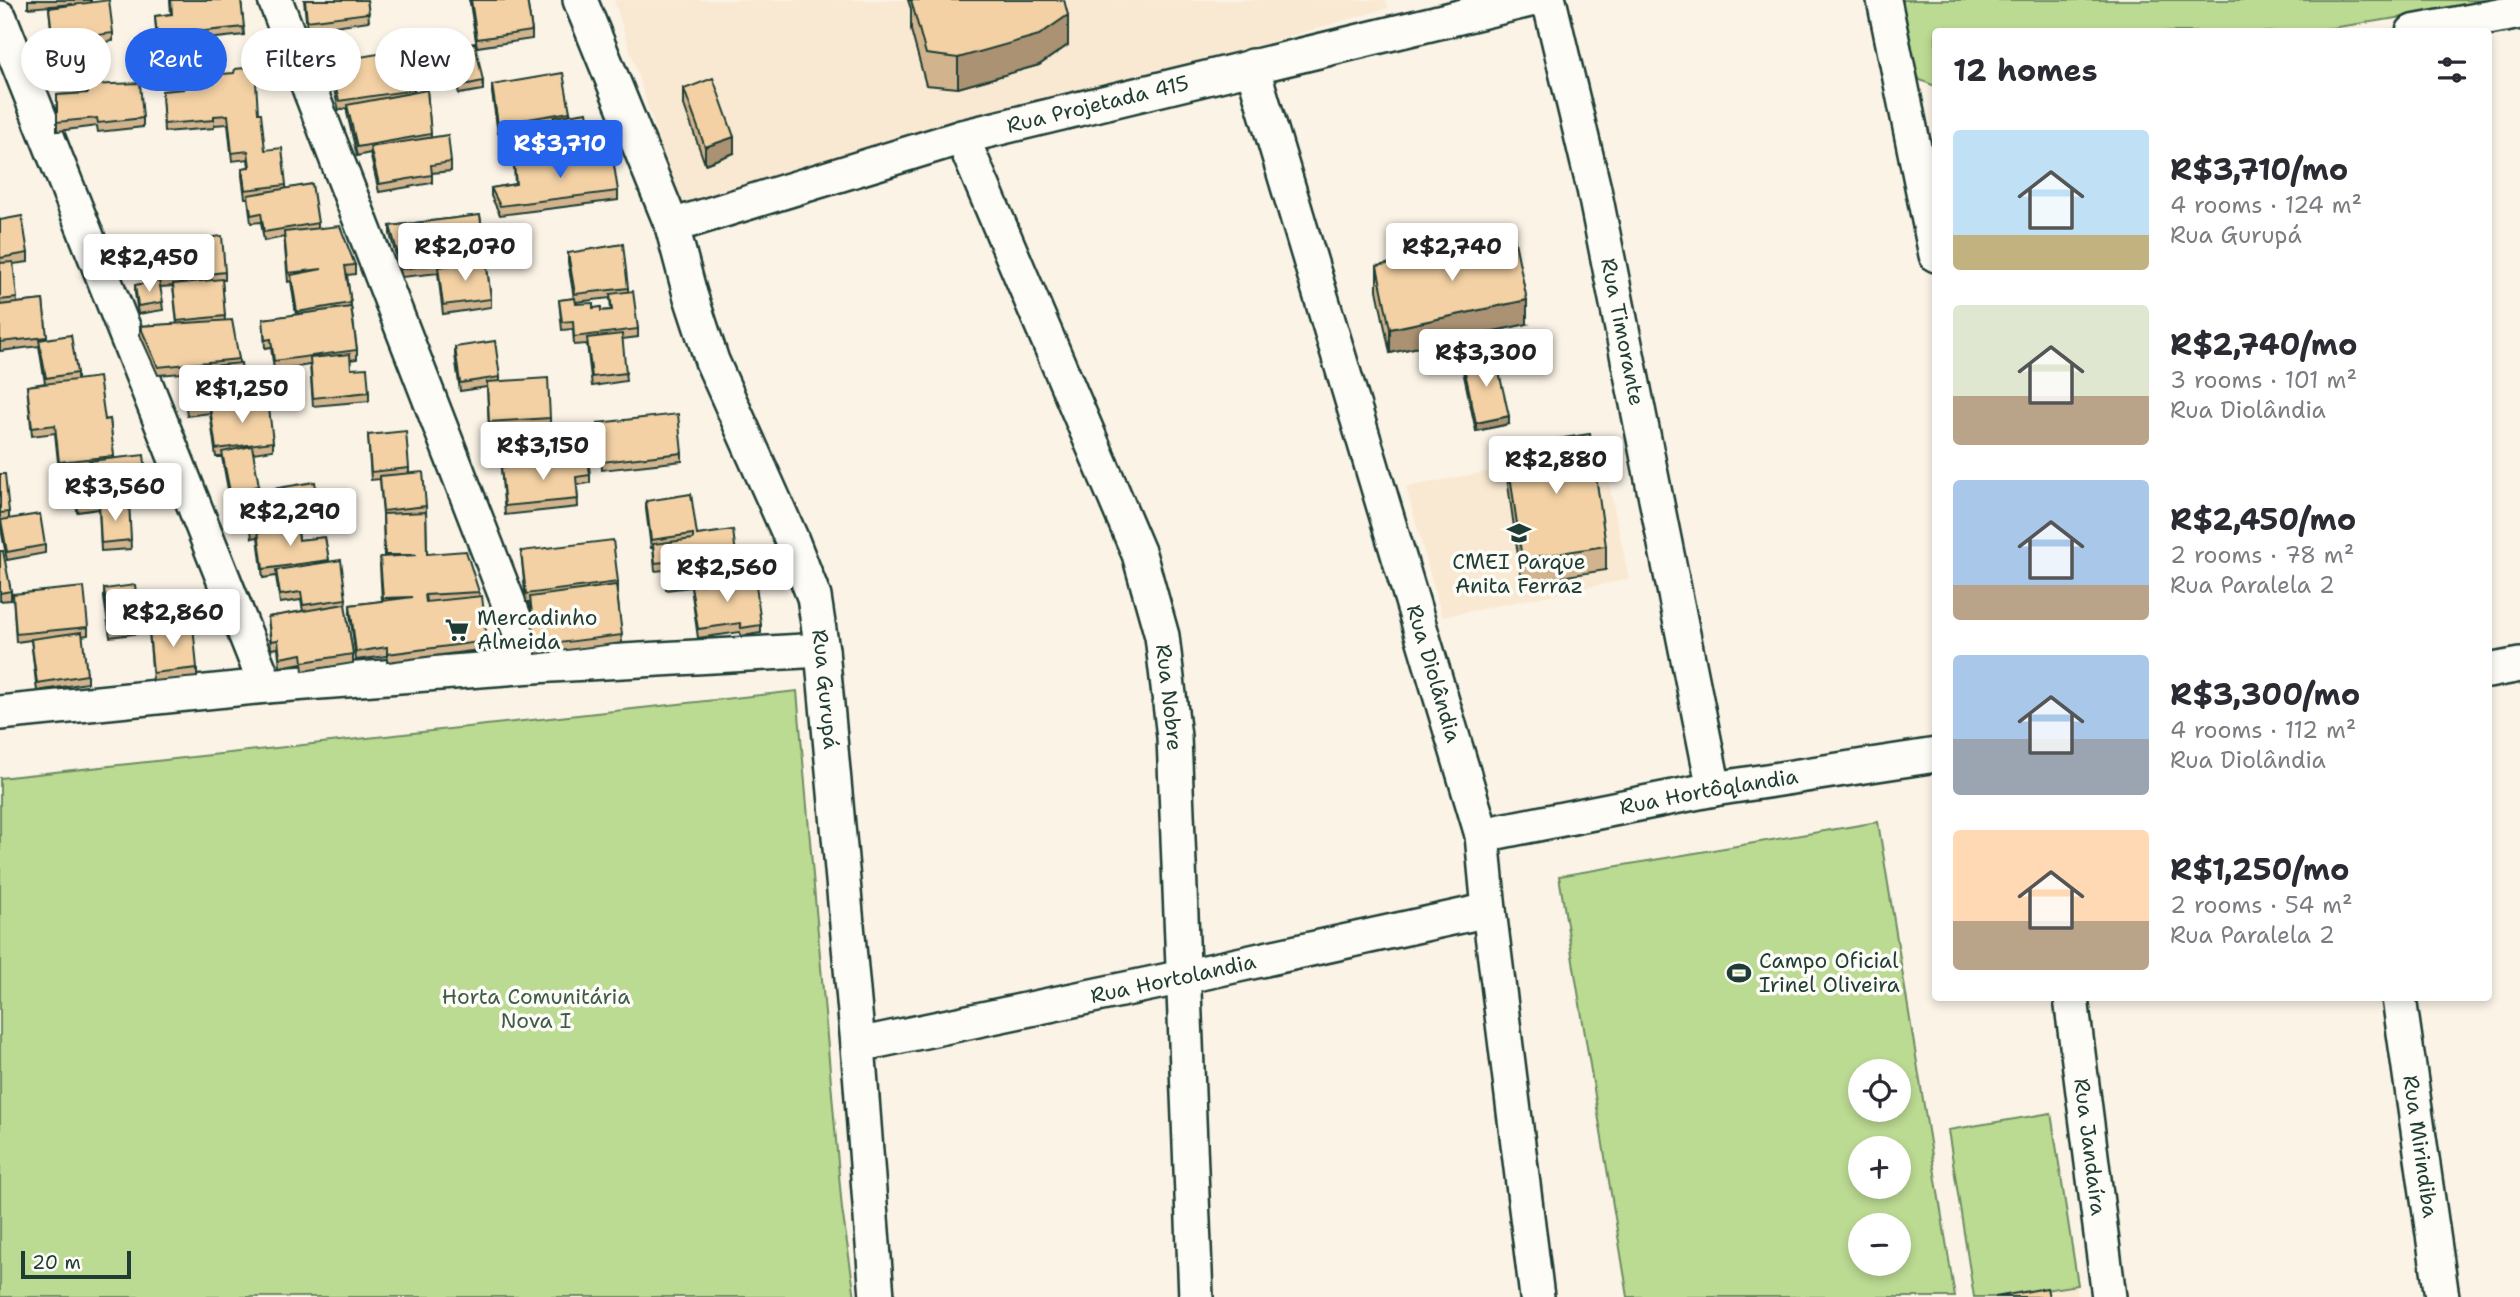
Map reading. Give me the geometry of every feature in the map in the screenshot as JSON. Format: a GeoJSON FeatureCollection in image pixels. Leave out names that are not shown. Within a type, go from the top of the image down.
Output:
{"type":"FeatureCollection","features":[{"type":"Feature","properties":{"kind":"street"},"geometry":{"type":"LineString","coordinates":[[275,0],[533,666]]}},
{"type":"Feature","properties":{"kind":"street","name":"Rua Gurupá"},"geometry":{"type":"LineString","coordinates":[[580,0],[672,226],[712,361],[791,538],[814,597],[822,650],[858,1045],[877,1297]]}},
{"type":"Feature","properties":{"kind":"street","name":"Rua Projetada 415"},"geometry":{"type":"LineString","coordinates":[[672,226],[962,137],[1530,0]]}},
{"type":"Feature","properties":{"kind":"street","name":"Rua Timorante"},"geometry":{"type":"LineString","coordinates":[[1549,0],[1594,189],[1713,789]]}},
{"type":"Feature","properties":{"kind":"street"},"geometry":{"type":"LineString","coordinates":[[1884,0],[1921,115],[1932,218]]}},
{"type":"Feature","properties":{"kind":"street"},"geometry":{"type":"LineString","coordinates":[[2434,28],[2520,12]]}},
{"type":"Feature","properties":{"kind":"street"},"geometry":{"type":"LineString","coordinates":[[0,18],[266,686]]}},
{"type":"Feature","properties":{"kind":"street","name":"Rua Diolândia"},"geometry":{"type":"LineString","coordinates":[[1252,66],[1482,835],[1537,1297]]}},
{"type":"Feature","properties":{"kind":"street","name":"Rua Nobre"},"geometry":{"type":"LineString","coordinates":[[962,137],[1139,554],[1162,636],[1174,737],[1196,1297]]}},
{"type":"Feature","properties":{"kind":"street"},"geometry":{"type":"LineString","coordinates":[[0,712],[266,686],[533,666],[822,650]]}},
{"type":"Feature","properties":{"kind":"street"},"geometry":{"type":"LineString","coordinates":[[2492,670],[2520,665]]}},
{"type":"Feature","properties":{"kind":"street","name":"Rua Hortôqlandia"},"geometry":{"type":"LineString","coordinates":[[1482,835],[1713,789],[1932,756]]}},
{"type":"Feature","properties":{"kind":"street","name":"Rua Hortolandia"},"geometry":{"type":"LineString","coordinates":[[858,1045],[1489,910]]}},
{"type":"Feature","properties":{"kind":"street","name":"Rua Jandaíra"},"geometry":{"type":"LineString","coordinates":[[2071,1001],[2109,1297]]}},
{"type":"Feature","properties":{"kind":"street","name":"Rua Mirindiba"},"geometry":{"type":"LineString","coordinates":[[2399,1001],[2442,1297]]}},
{"type":"Feature","properties":{"kind":"shaded area"},"geometry":{"type":"Polygon","coordinates":[[[614,0],[1386,0],[1388,8],[681,211],[614,0]]]}},
{"type":"Feature","properties":{"kind":"shaded area","name":"CMEI Parque Anita Ferraz"},"geometry":{"type":"Polygon","coordinates":[[[1602,450],[1629,579],[1442,617],[1406,487],[1602,450]]]}},
{"type":"Feature","properties":{"kind":"shaded area"},"geometry":{"type":"Polygon","coordinates":[[[2076,1286],[2078,1297],[2017,1297],[2076,1286]]]}},
{"type":"Feature","properties":{"kind":"green space"},"geometry":{"type":"Polygon","coordinates":[[[1899,0],[2485,0],[2476,6],[2331,28],[1932,28],[1932,85],[1920,80],[1911,65],[1899,0]]]}},
{"type":"Feature","properties":{"kind":"green space","name":"Horta Comunitária Nova I"},"geometry":{"type":"Polygon","coordinates":[[[797,691],[842,1209],[855,1297],[0,1297],[0,778],[797,691]]]}},
{"type":"Feature","properties":{"kind":"green space","name":"Campo Oficial Irinel Oliveira"},"geometry":{"type":"Polygon","coordinates":[[[1878,822],[1955,1297],[1628,1297],[1559,876],[1878,822]]]}},
{"type":"Feature","properties":{"kind":"green space"},"geometry":{"type":"Polygon","coordinates":[[[2051,1113],[2078,1285],[2000,1297],[1974,1297],[1948,1130],[2051,1113]]]}},
{"type":"Feature","properties":{"kind":"building"},"geometry":{"type":"Polygon","coordinates":[[[109,0],[113,33],[111,28],[51,28],[49,8],[109,0]]]}},
{"type":"Feature","properties":{"kind":"building"},"geometry":{"type":"Polygon","coordinates":[[[171,0],[241,0],[244,27],[156,28],[155,16],[172,14],[171,0]]]}},
{"type":"Feature","properties":{"kind":"building"},"geometry":{"type":"Polygon","coordinates":[[[305,0],[367,0],[369,13],[307,21],[305,0]]]}},
{"type":"Feature","properties":{"kind":"building"},"geometry":{"type":"Polygon","coordinates":[[[471,0],[527,0],[532,31],[477,39],[471,0]]]}},
{"type":"Feature","properties":{"kind":"building"},"geometry":{"type":"Polygon","coordinates":[[[911,0],[1064,0],[1068,15],[1039,35],[958,58],[926,54],[911,0]]]}},
{"type":"Feature","properties":{"kind":"building"},"geometry":{"type":"Polygon","coordinates":[[[475,43],[483,81],[475,83],[475,43]]]}},
{"type":"Feature","properties":{"kind":"building"},"geometry":{"type":"Polygon","coordinates":[[[375,54],[375,91],[407,91],[339,101],[336,91],[361,91],[361,57],[375,54]]]}},
{"type":"Feature","properties":{"kind":"building"},"geometry":{"type":"Polygon","coordinates":[[[241,68],[241,91],[257,91],[265,150],[282,148],[286,185],[245,190],[242,168],[250,167],[248,151],[232,153],[228,115],[214,116],[214,120],[164,124],[162,91],[227,91],[227,74],[234,73],[235,69],[241,68]]]}},
{"type":"Feature","properties":{"kind":"building"},"geometry":{"type":"Polygon","coordinates":[[[563,73],[570,112],[498,124],[492,85],[563,73]]]}},
{"type":"Feature","properties":{"kind":"building"},"geometry":{"type":"Polygon","coordinates":[[[713,78],[734,137],[705,147],[684,89],[713,78]]]}},
{"type":"Feature","properties":{"kind":"building"},"geometry":{"type":"Polygon","coordinates":[[[111,84],[125,84],[125,91],[141,91],[143,118],[98,123],[97,118],[57,122],[57,95],[111,91],[111,84]]]}},
{"type":"Feature","properties":{"kind":"building"},"geometry":{"type":"Polygon","coordinates":[[[427,91],[431,134],[357,147],[347,105],[427,91]]]}},
{"type":"Feature","properties":{"kind":"building"},"geometry":{"type":"Polygon","coordinates":[[[587,112],[593,150],[561,156],[554,117],[587,112]]]}},
{"type":"Feature","properties":{"kind":"building"},"geometry":{"type":"Polygon","coordinates":[[[448,135],[451,162],[431,165],[432,175],[379,184],[370,147],[448,135]]]}},
{"type":"Feature","properties":{"kind":"building"},"geometry":{"type":"Polygon","coordinates":[[[612,152],[618,191],[500,206],[491,188],[516,184],[514,165],[612,152]]]}},
{"type":"Feature","properties":{"kind":"building"},"geometry":{"type":"Polygon","coordinates":[[[312,184],[318,223],[264,232],[261,213],[251,215],[248,195],[312,184]]]}},
{"type":"Feature","properties":{"kind":"building"},"geometry":{"type":"Polygon","coordinates":[[[480,215],[486,258],[402,269],[390,226],[480,215]]]}},
{"type":"Feature","properties":{"kind":"building"},"geometry":{"type":"Polygon","coordinates":[[[22,216],[28,253],[0,258],[0,220],[22,216]]]}},
{"type":"Feature","properties":{"kind":"building"},"geometry":{"type":"Polygon","coordinates":[[[340,226],[355,265],[345,266],[351,303],[297,312],[291,275],[322,269],[288,273],[284,232],[340,226]]]}},
{"type":"Feature","properties":{"kind":"building"},"geometry":{"type":"Polygon","coordinates":[[[222,236],[225,272],[154,280],[153,263],[133,265],[131,246],[222,236]]]}},
{"type":"Feature","properties":{"kind":"building"},"geometry":{"type":"Polygon","coordinates":[[[1514,237],[1527,300],[1390,329],[1377,266],[1514,237]]]}},
{"type":"Feature","properties":{"kind":"building"},"geometry":{"type":"Polygon","coordinates":[[[623,244],[628,288],[575,294],[568,253],[623,244]]]}},
{"type":"Feature","properties":{"kind":"building"},"geometry":{"type":"Polygon","coordinates":[[[486,260],[491,299],[443,305],[438,267],[486,260]]]}},
{"type":"Feature","properties":{"kind":"building"},"geometry":{"type":"Polygon","coordinates":[[[13,262],[17,298],[0,300],[0,263],[13,262]]]}},
{"type":"Feature","properties":{"kind":"building"},"geometry":{"type":"Polygon","coordinates":[[[222,279],[225,316],[177,321],[173,284],[222,279]]]}},
{"type":"Feature","properties":{"kind":"building"},"geometry":{"type":"Polygon","coordinates":[[[159,281],[163,302],[138,306],[135,285],[159,281]]]}},
{"type":"Feature","properties":{"kind":"building"},"geometry":{"type":"Polygon","coordinates":[[[633,291],[638,329],[574,337],[573,321],[562,322],[559,300],[575,298],[576,304],[593,303],[593,308],[601,307],[601,311],[612,310],[610,294],[633,291]]]}},
{"type":"Feature","properties":{"kind":"building"},"geometry":{"type":"Polygon","coordinates":[[[43,300],[47,337],[0,342],[0,305],[43,300]]]}},
{"type":"Feature","properties":{"kind":"building"},"geometry":{"type":"Polygon","coordinates":[[[351,307],[357,350],[274,361],[271,339],[265,340],[263,319],[351,307]]]}},
{"type":"Feature","properties":{"kind":"building"},"geometry":{"type":"Polygon","coordinates":[[[232,320],[239,359],[158,367],[140,326],[232,320]]]}},
{"type":"Feature","properties":{"kind":"building"},"geometry":{"type":"Polygon","coordinates":[[[622,334],[626,373],[592,377],[587,338],[622,334]]]}},
{"type":"Feature","properties":{"kind":"building"},"geometry":{"type":"Polygon","coordinates":[[[71,335],[77,373],[46,378],[39,340],[71,335]]]}},
{"type":"Feature","properties":{"kind":"building"},"geometry":{"type":"Polygon","coordinates":[[[495,341],[500,377],[460,383],[455,347],[495,341]]]}},
{"type":"Feature","properties":{"kind":"building"},"geometry":{"type":"Polygon","coordinates":[[[350,354],[351,369],[367,368],[369,392],[313,398],[310,358],[350,354]]]}},
{"type":"Feature","properties":{"kind":"building"},"geometry":{"type":"Polygon","coordinates":[[[1495,355],[1509,416],[1476,423],[1463,363],[1495,355]]]}},
{"type":"Feature","properties":{"kind":"building"},"geometry":{"type":"Polygon","coordinates":[[[241,363],[244,400],[187,407],[182,369],[241,363]]]}},
{"type":"Feature","properties":{"kind":"building"},"geometry":{"type":"Polygon","coordinates":[[[99,377],[105,420],[110,419],[114,456],[59,462],[55,425],[32,428],[27,386],[99,377]]]}},
{"type":"Feature","properties":{"kind":"building"},"geometry":{"type":"Polygon","coordinates":[[[548,378],[550,418],[489,422],[487,382],[548,378]]]}},
{"type":"Feature","properties":{"kind":"building"},"geometry":{"type":"Polygon","coordinates":[[[268,400],[273,442],[216,449],[210,408],[268,400]]]}},
{"type":"Feature","properties":{"kind":"building"},"geometry":{"type":"Polygon","coordinates":[[[678,414],[682,453],[602,462],[598,423],[678,414]]]}},
{"type":"Feature","properties":{"kind":"building"},"geometry":{"type":"Polygon","coordinates":[[[406,431],[409,468],[371,472],[368,435],[406,431]]]}},
{"type":"Feature","properties":{"kind":"building"},"geometry":{"type":"Polygon","coordinates":[[[1590,434],[1606,546],[1522,559],[1506,447],[1590,434]]]}},
{"type":"Feature","properties":{"kind":"building"},"geometry":{"type":"Polygon","coordinates":[[[252,446],[259,486],[230,492],[222,452],[252,446]]]}},
{"type":"Feature","properties":{"kind":"building"},"geometry":{"type":"Polygon","coordinates":[[[144,455],[147,481],[135,483],[137,497],[77,504],[75,483],[91,482],[89,461],[144,455]]]}},
{"type":"Feature","properties":{"kind":"building"},"geometry":{"type":"Polygon","coordinates":[[[588,458],[590,475],[576,477],[578,499],[505,506],[501,467],[588,458]]]}},
{"type":"Feature","properties":{"kind":"building"},"geometry":{"type":"Polygon","coordinates":[[[423,472],[426,506],[383,511],[380,476],[423,472]]]}},
{"type":"Feature","properties":{"kind":"building"},"geometry":{"type":"Polygon","coordinates":[[[0,474],[5,474],[9,512],[0,513],[0,474]]]}},
{"type":"Feature","properties":{"kind":"building"},"geometry":{"type":"Polygon","coordinates":[[[315,482],[321,520],[252,530],[247,493],[315,482]]]}},
{"type":"Feature","properties":{"kind":"building"},"geometry":{"type":"Polygon","coordinates":[[[691,494],[697,535],[733,530],[738,572],[666,582],[664,562],[655,563],[653,544],[693,539],[693,534],[651,540],[646,501],[691,494]]]}},
{"type":"Feature","properties":{"kind":"building"},"geometry":{"type":"Polygon","coordinates":[[[129,503],[131,540],[101,543],[99,504],[129,503]]]}},
{"type":"Feature","properties":{"kind":"building"},"geometry":{"type":"Polygon","coordinates":[[[426,512],[427,554],[466,551],[479,592],[425,595],[426,602],[482,596],[487,641],[387,654],[387,647],[356,652],[350,605],[413,597],[383,598],[380,557],[417,555],[385,555],[383,514],[426,512]]]}},
{"type":"Feature","properties":{"kind":"building"},"geometry":{"type":"Polygon","coordinates":[[[40,514],[45,545],[7,552],[1,520],[40,514]]]}},
{"type":"Feature","properties":{"kind":"building"},"geometry":{"type":"Polygon","coordinates":[[[297,526],[299,540],[325,537],[329,560],[263,569],[258,531],[297,526]]]}},
{"type":"Feature","properties":{"kind":"building"},"geometry":{"type":"Polygon","coordinates":[[[613,540],[618,582],[526,594],[521,551],[613,540]]]}},
{"type":"Feature","properties":{"kind":"building"},"geometry":{"type":"Polygon","coordinates":[[[0,551],[3,551],[11,591],[0,593],[0,551]]]}},
{"type":"Feature","properties":{"kind":"building"},"geometry":{"type":"Polygon","coordinates":[[[341,560],[346,599],[303,605],[301,592],[280,595],[276,570],[341,560]]]}},
{"type":"Feature","properties":{"kind":"building"},"geometry":{"type":"Polygon","coordinates":[[[755,577],[761,625],[741,628],[740,623],[698,629],[691,586],[755,577]]]}},
{"type":"Feature","properties":{"kind":"building"},"geometry":{"type":"Polygon","coordinates":[[[135,585],[140,624],[110,629],[104,589],[135,585]]]}},
{"type":"Feature","properties":{"kind":"building"},"geometry":{"type":"Polygon","coordinates":[[[616,585],[622,635],[536,646],[530,597],[616,585]]]}},
{"type":"Feature","properties":{"kind":"building"},"geometry":{"type":"Polygon","coordinates":[[[84,587],[88,627],[16,634],[13,594],[84,587]]]}},
{"type":"Feature","properties":{"kind":"building"},"geometry":{"type":"Polygon","coordinates":[[[345,604],[353,654],[303,662],[302,654],[280,658],[278,640],[271,641],[268,617],[345,604]]]}},
{"type":"Feature","properties":{"kind":"building"},"geometry":{"type":"Polygon","coordinates":[[[193,625],[197,668],[153,673],[149,630],[193,625]]]}},
{"type":"Feature","properties":{"kind":"building"},"geometry":{"type":"Polygon","coordinates":[[[82,632],[87,675],[37,683],[31,639],[82,632]]]}},
{"type":"Feature","properties":{"kind":"building"},"geometry":{"type":"Polygon","coordinates":[[[2047,1288],[2049,1297],[1995,1297],[2047,1288]]]}},
{"type":"Feature","properties":{"kind":"place","name":"CMEI Parque Anita Ferraz"},"geometry":{"type":"Point","coordinates":[1519,533]}},
{"type":"Feature","properties":{"kind":"place","name":"Mercadinho Almeida"},"geometry":{"type":"Point","coordinates":[457,630]}},
{"type":"Feature","properties":{"kind":"place","name":"Campo Oficial Irinel Oliveira"},"geometry":{"type":"Point","coordinates":[1739,973]}}]}
